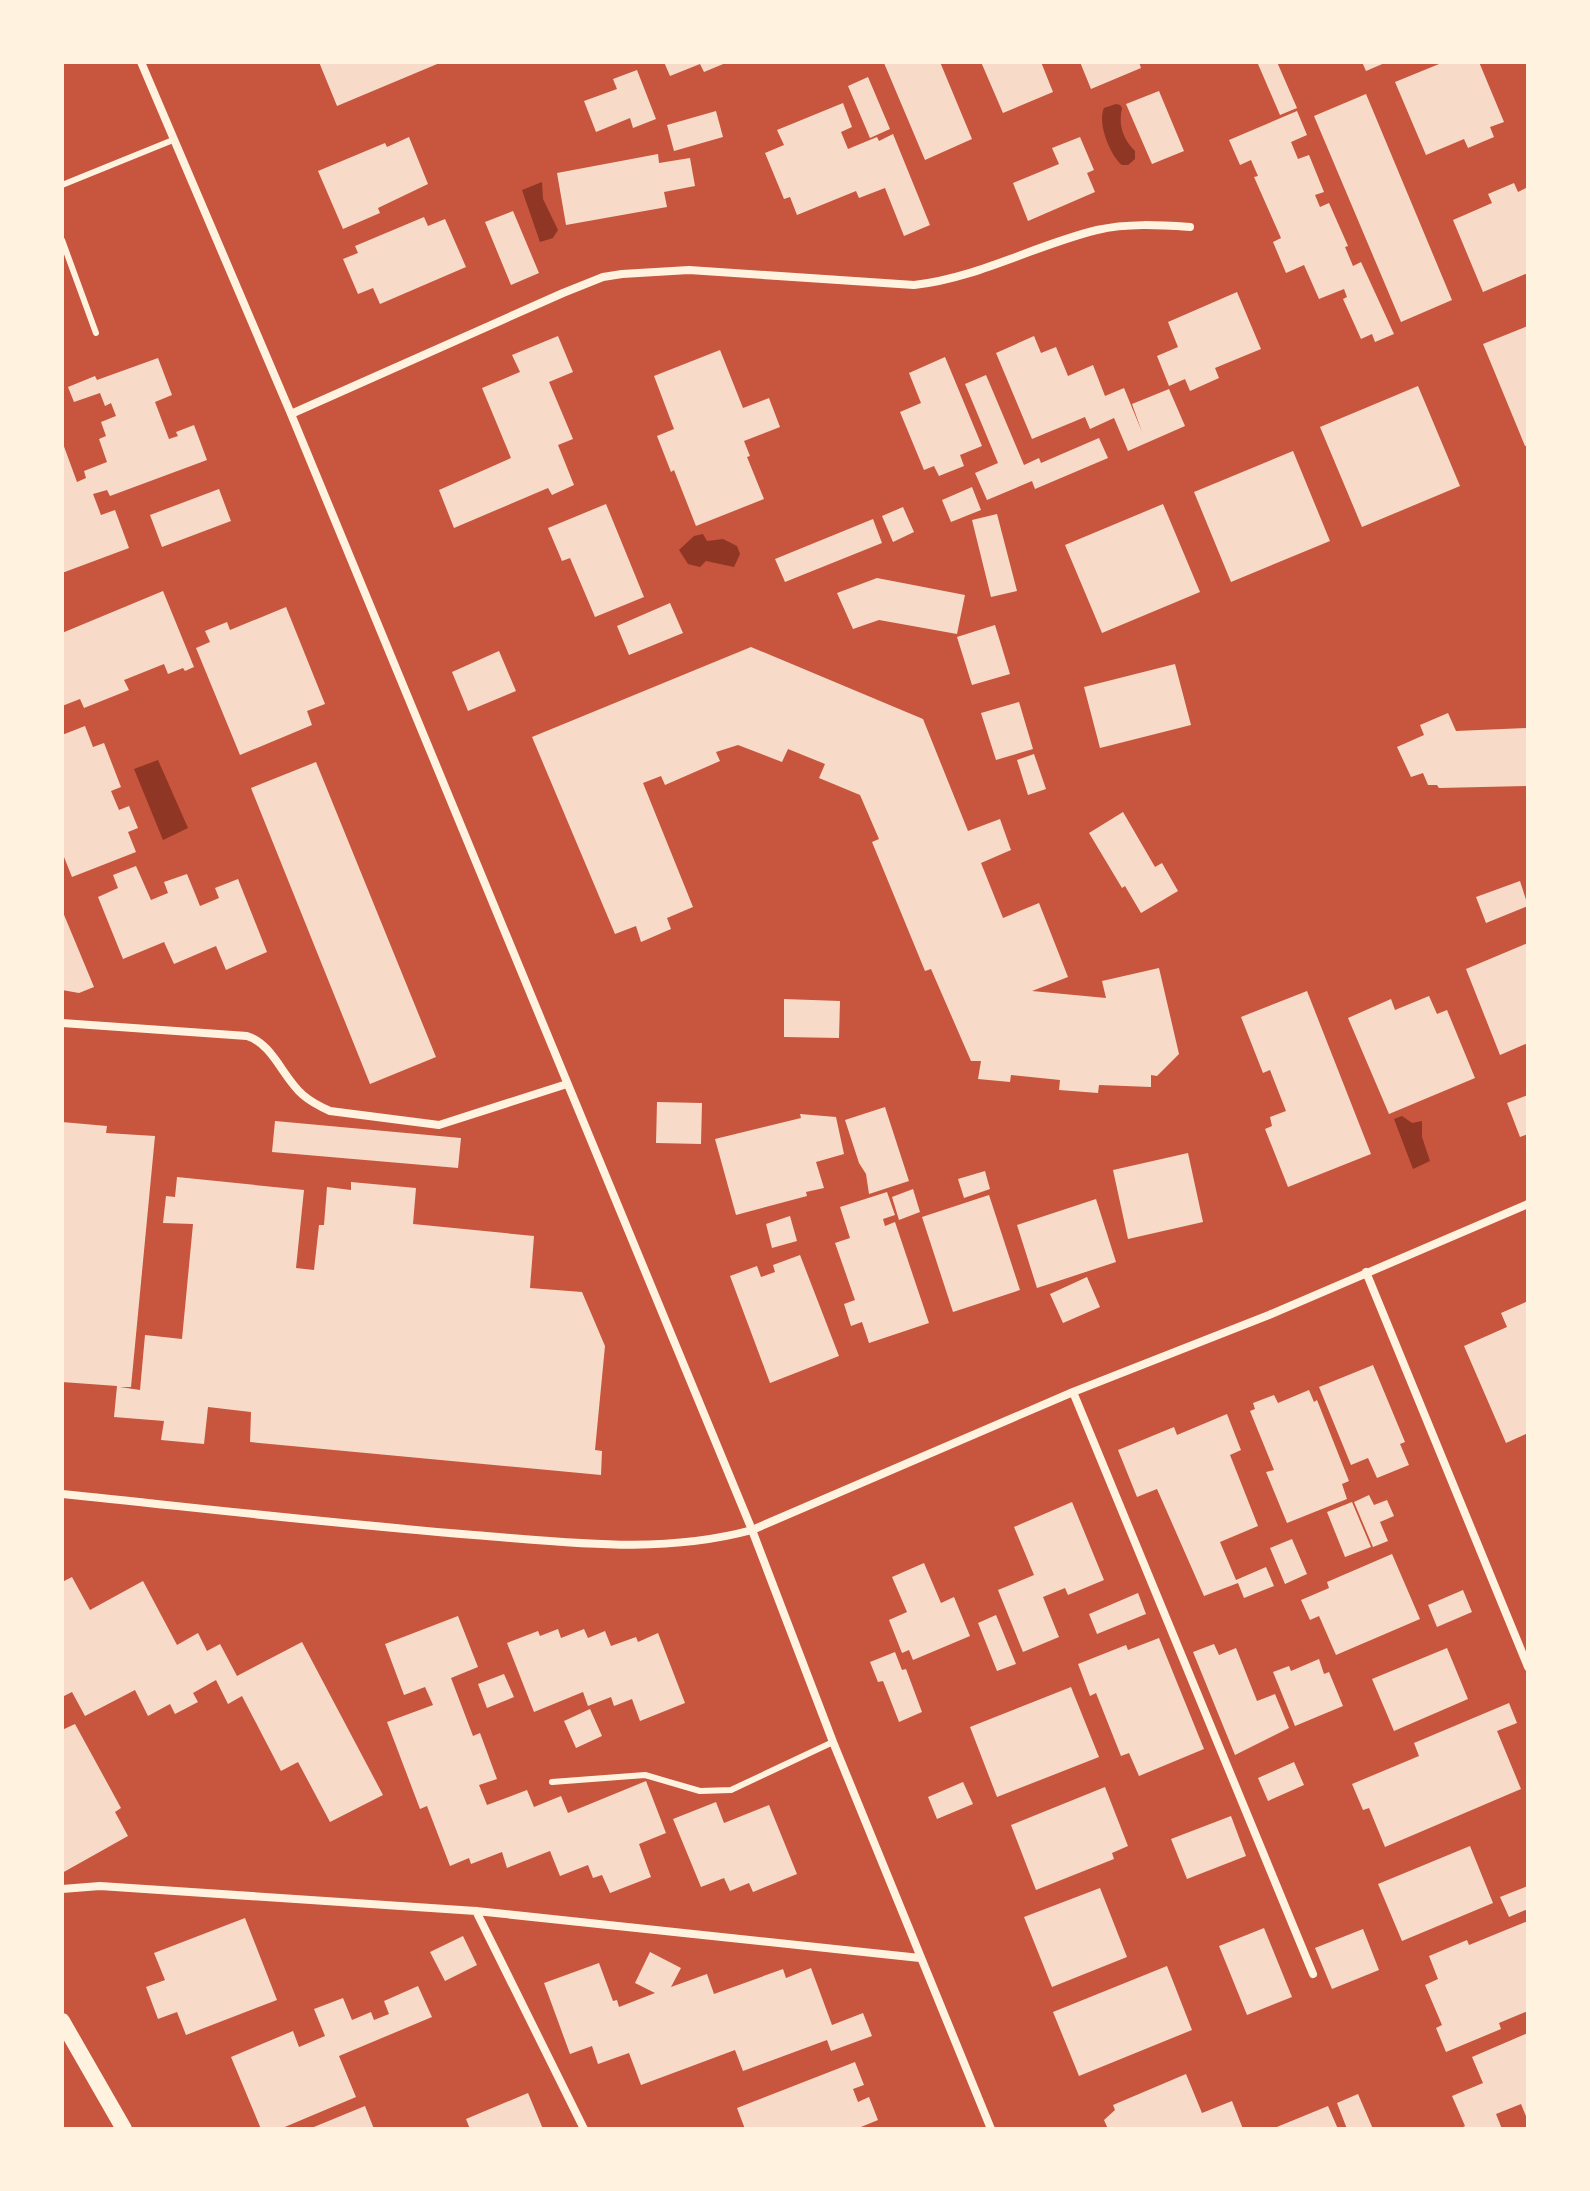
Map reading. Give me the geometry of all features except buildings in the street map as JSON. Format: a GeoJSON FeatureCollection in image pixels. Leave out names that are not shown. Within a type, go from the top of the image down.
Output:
{"type":"FeatureCollection","features":[{"type":"Feature","properties":{"kind":"main road"},"geometry":{"type":"LineString","coordinates":[[62,2021],[124,2129]]}},
{"type":"Feature","properties":{"kind":"street"},"geometry":{"type":"LineString","coordinates":[[141,62],[291,414],[752,1530],[833,1742],[991,2129]]}},
{"type":"Feature","properties":{"kind":"street"},"geometry":{"type":"LineString","coordinates":[[291,414],[563,293],[612,275],[689,270],[914,285],[950,280],[1096,230],[1150,225],[1190,227]]}},
{"type":"Feature","properties":{"kind":"street"},"geometry":{"type":"LineString","coordinates":[[62,1023],[247,1036],[262,1044],[302,1095],[318,1105],[330,1111],[422,1124],[451,1122],[567,1084]]}},
{"type":"Feature","properties":{"kind":"street"},"geometry":{"type":"LineString","coordinates":[[62,1494],[434,1532],[636,1547],[724,1538],[752,1530],[1073,1392],[1269,1315],[1528,1204]]}},
{"type":"Feature","properties":{"kind":"street"},"geometry":{"type":"LineString","coordinates":[[1366,1272],[1528,1667]]}},
{"type":"Feature","properties":{"kind":"street"},"geometry":{"type":"LineString","coordinates":[[1073,1392],[1313,1974]]}},
{"type":"Feature","properties":{"kind":"street"},"geometry":{"type":"LineString","coordinates":[[62,1889],[100,1886],[476,1911],[920,1958]]}},
{"type":"Feature","properties":{"kind":"street"},"geometry":{"type":"LineString","coordinates":[[476,1911],[584,2129]]}},
{"type":"Feature","properties":{"kind":"lane"},"geometry":{"type":"LineString","coordinates":[[62,185],[173,140]]}},
{"type":"Feature","properties":{"kind":"lane"},"geometry":{"type":"LineString","coordinates":[[62,240],[96,333]]}},
{"type":"Feature","properties":{"kind":"lane"},"geometry":{"type":"LineString","coordinates":[[552,1782],[645,1775],[700,1791],[731,1790],[833,1742]]}},
{"type":"Feature","properties":{"kind":"shaded area"},"geometry":{"type":"Polygon","coordinates":[[[1116,104],[1122,108],[1121,126],[1127,142],[1135,151],[1135,159],[1128,165],[1122,165],[1117,160],[1103,130],[1104,108],[1116,104]]]}},
{"type":"Feature","properties":{"kind":"shaded area"},"geometry":{"type":"Polygon","coordinates":[[[542,182],[543,199],[558,230],[553,238],[540,242],[522,190],[542,182]]]}},
{"type":"Feature","properties":{"kind":"shaded area"},"geometry":{"type":"Polygon","coordinates":[[[703,534],[707,541],[723,539],[737,546],[740,554],[734,567],[706,561],[700,567],[688,564],[679,550],[694,536],[703,534]]]}},
{"type":"Feature","properties":{"kind":"shaded area"},"geometry":{"type":"Polygon","coordinates":[[[158,760],[188,828],[163,840],[134,769],[158,760]]]}},
{"type":"Feature","properties":{"kind":"shaded area"},"geometry":{"type":"Polygon","coordinates":[[[1402,1116],[1412,1123],[1422,1121],[1422,1137],[1430,1161],[1413,1169],[1394,1119],[1402,1116]]]}}]}
